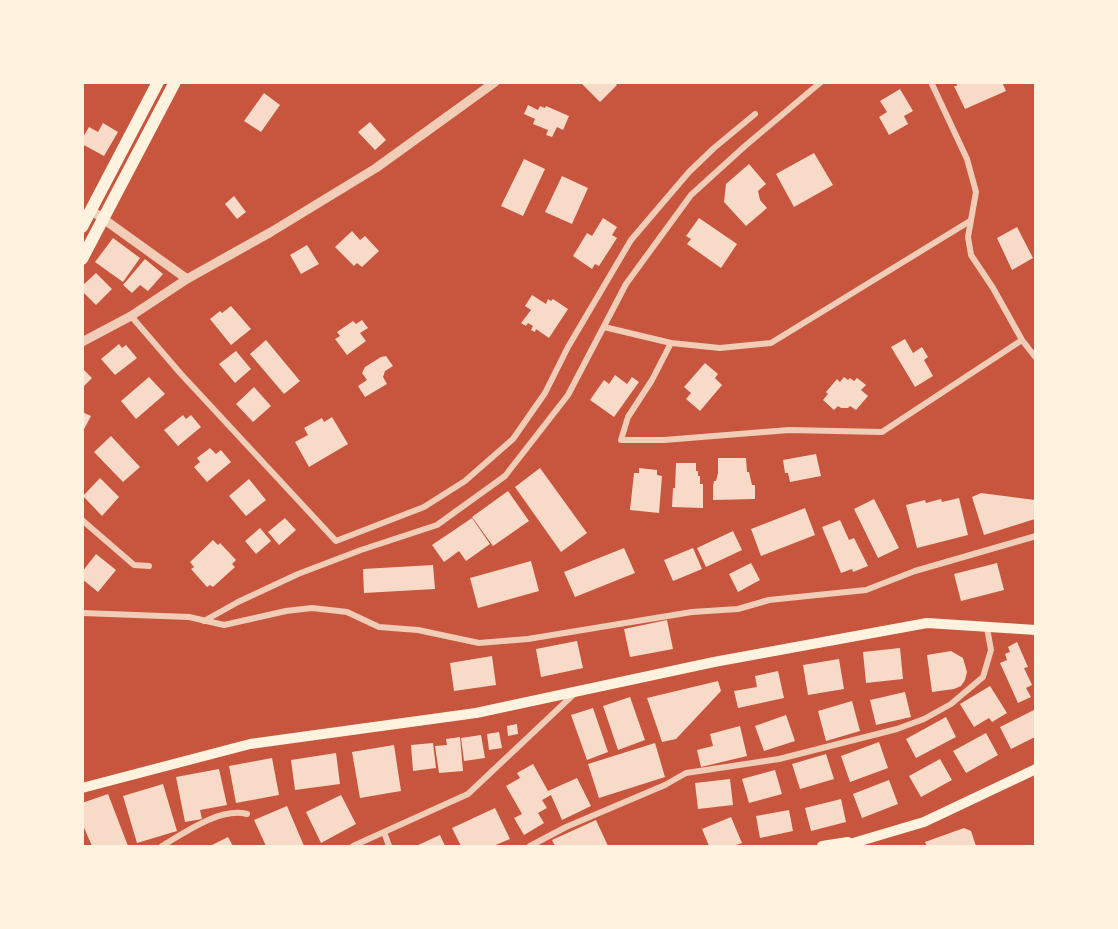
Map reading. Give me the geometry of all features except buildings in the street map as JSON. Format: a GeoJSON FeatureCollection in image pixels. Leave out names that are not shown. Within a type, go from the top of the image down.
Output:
{"type":"FeatureCollection","features":[{"type":"Feature","properties":{"kind":"main road"},"geometry":{"type":"LineString","coordinates":[[82,226],[158,82]]}},
{"type":"Feature","properties":{"kind":"main road"},"geometry":{"type":"LineString","coordinates":[[82,259],[175,82]]}},
{"type":"Feature","properties":{"kind":"main road"},"geometry":{"type":"LineString","coordinates":[[82,788],[250,744],[476,713],[714,662],[927,623],[1035,630]]}},
{"type":"Feature","properties":{"kind":"main road"},"geometry":{"type":"LineString","coordinates":[[843,846],[924,822],[1035,768]]}},
{"type":"Feature","properties":{"kind":"main road"},"geometry":{"type":"LineString","coordinates":[[822,846],[860,841]]}},
{"type":"Feature","properties":{"kind":"street"},"geometry":{"type":"LineString","coordinates":[[82,342],[131,316],[187,279],[272,232],[376,168],[495,82]]}},
{"type":"Feature","properties":{"kind":"street"},"geometry":{"type":"LineString","coordinates":[[204,622],[238,602],[298,574],[437,525],[505,476],[568,395],[626,284],[691,195],[821,82]]}},
{"type":"Feature","properties":{"kind":"street"},"geometry":{"type":"LineString","coordinates":[[931,82],[967,159],[973,178],[976,192],[968,237],[971,255],[1035,358]]}},
{"type":"Feature","properties":{"kind":"street"},"geometry":{"type":"LineString","coordinates":[[131,316],[181,374],[336,541],[424,507],[465,481],[513,439],[545,393],[568,347],[631,240],[689,172],[755,114]]}},
{"type":"Feature","properties":{"kind":"street"},"geometry":{"type":"LineString","coordinates":[[91,210],[187,279]]}},
{"type":"Feature","properties":{"kind":"street"},"geometry":{"type":"LineString","coordinates":[[604,327],[671,343],[720,348],[771,343],[970,221]]}},
{"type":"Feature","properties":{"kind":"street"},"geometry":{"type":"LineString","coordinates":[[671,343],[652,380],[628,417],[621,440],[664,440],[789,430],[882,432],[1022,340]]}},
{"type":"Feature","properties":{"kind":"street"},"geometry":{"type":"LineString","coordinates":[[82,520],[134,565],[149,566]]}},
{"type":"Feature","properties":{"kind":"street"},"geometry":{"type":"LineString","coordinates":[[82,613],[189,617],[224,625],[286,611],[312,608],[347,612],[379,627],[418,630],[479,643],[528,639],[692,612],[738,609],[769,600],[866,590],[915,571],[1035,536]]}},
{"type":"Feature","properties":{"kind":"street"},"geometry":{"type":"LineString","coordinates":[[530,846],[566,826],[664,785],[686,773],[779,759],[897,729],[924,719],[951,704],[983,676],[991,650],[987,628]]}},
{"type":"Feature","properties":{"kind":"street"},"geometry":{"type":"LineString","coordinates":[[353,846],[468,794],[574,693]]}},
{"type":"Feature","properties":{"kind":"street"},"geometry":{"type":"LineString","coordinates":[[162,846],[217,816],[242,812],[247,814]]}},
{"type":"Feature","properties":{"kind":"street"},"geometry":{"type":"LineString","coordinates":[[384,832],[389,846]]}}]}
